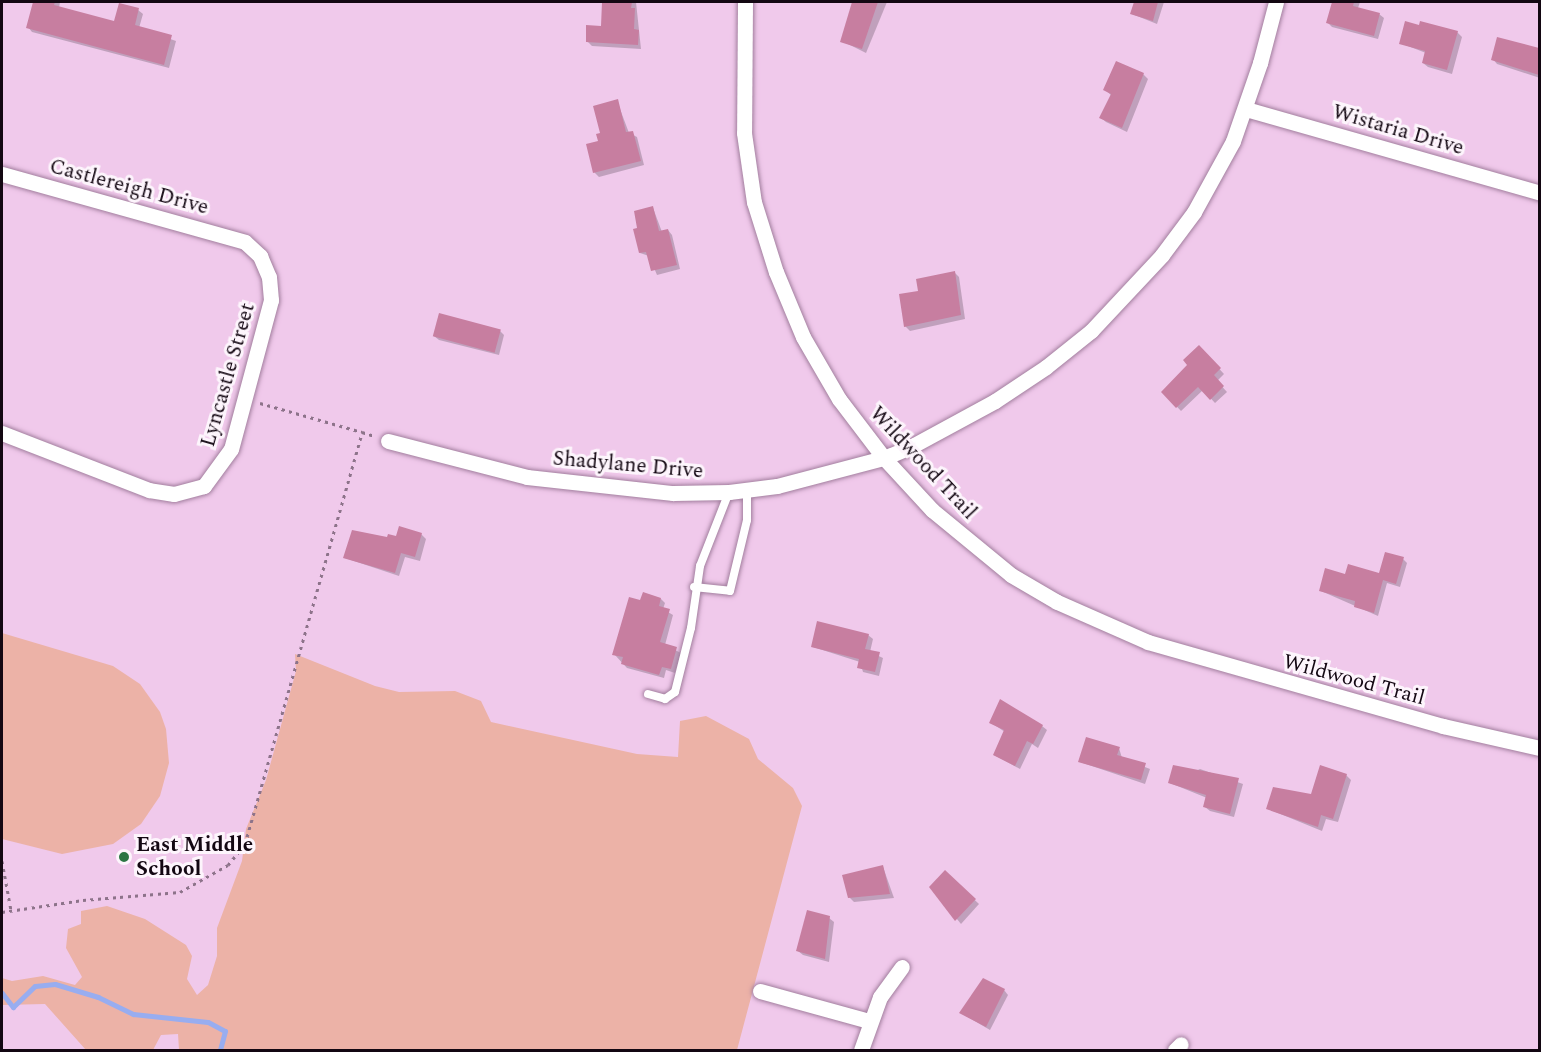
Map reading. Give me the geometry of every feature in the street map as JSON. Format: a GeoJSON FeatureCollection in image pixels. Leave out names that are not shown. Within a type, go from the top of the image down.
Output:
{"type":"FeatureCollection","features":[{"type":"Feature","properties":{"kind":"street","name":"Wildwood Trail"},"geometry":{"type":"LineString","coordinates":[[745,2],[744,133],[764,241],[803,337],[839,399],[884,458],[932,510],[1011,575],[1119,631],[1232,669],[1539,748]]}},
{"type":"Feature","properties":{"kind":"street","name":"Shadylane Drive"},"geometry":{"type":"LineString","coordinates":[[388,441],[566,484],[642,492],[747,490],[884,458],[1015,389],[1090,331],[1180,233],[1218,171],[1246,109],[1276,2]]}},
{"type":"Feature","properties":{"kind":"street","name":"Wistaria Drive"},"geometry":{"type":"LineString","coordinates":[[1246,109],[1539,193]]}},
{"type":"Feature","properties":{"kind":"street","name":"Castlereigh Drive"},"geometry":{"type":"LineString","coordinates":[[2,174],[245,242]]}},
{"type":"Feature","properties":{"kind":"street","name":"Lyncastle Street"},"geometry":{"type":"LineString","coordinates":[[2,433],[110,477],[149,490],[174,494],[204,486],[222,466],[231,449],[272,300],[269,277],[260,256],[245,242]]}},
{"type":"Feature","properties":{"kind":"street"},"geometry":{"type":"LineString","coordinates":[[861,1050],[869,1021],[902,967]]}},
{"type":"Feature","properties":{"kind":"street"},"geometry":{"type":"LineString","coordinates":[[760,991],[869,1021]]}},
{"type":"Feature","properties":{"kind":"lane"},"geometry":{"type":"LineString","coordinates":[[694,587],[730,591],[747,520],[747,490]]}},
{"type":"Feature","properties":{"kind":"lane"},"geometry":{"type":"LineString","coordinates":[[648,694],[665,699],[675,692],[691,628],[694,587],[729,492]]}},
{"type":"Feature","properties":{"kind":"path"},"geometry":{"type":"LineString","coordinates":[[245,399],[388,441]]}},
{"type":"Feature","properties":{"kind":"path"},"geometry":{"type":"LineString","coordinates":[[2,912],[83,900],[180,892],[228,865],[245,844],[362,432]]}},
{"type":"Feature","properties":{"kind":"path"},"geometry":{"type":"LineString","coordinates":[[2,861],[11,910]]}},
{"type":"Feature","properties":{"kind":"shaded area"},"geometry":{"type":"Polygon","coordinates":[[[2,633],[113,666],[140,684],[160,712],[166,729],[169,763],[160,796],[141,824],[113,844],[62,854],[2,839],[2,633]]]}},
{"type":"Feature","properties":{"kind":"shaded area"},"geometry":{"type":"Polygon","coordinates":[[[295,654],[375,686],[399,692],[455,691],[481,701],[491,722],[637,754],[678,757],[680,721],[706,716],[749,739],[758,759],[793,788],[802,806],[737,1050],[179,1050],[178,1034],[161,1035],[153,1050],[86,1050],[45,1004],[2,1005],[2,978],[12,981],[43,976],[75,985],[82,977],[66,948],[68,929],[81,924],[81,911],[107,906],[145,919],[186,945],[192,956],[187,979],[197,995],[208,985],[217,956],[217,928],[242,861],[246,829],[266,780],[296,671],[295,654]]]}},
{"type":"Feature","properties":{"kind":"building"},"geometry":{"type":"Polygon","coordinates":[[[33,2],[55,2],[54,5],[114,21],[119,3],[139,8],[135,25],[172,35],[164,65],[26,28],[33,2]]]}},
{"type":"Feature","properties":{"kind":"building"},"geometry":{"type":"Polygon","coordinates":[[[602,2],[632,2],[631,8],[635,8],[634,29],[639,30],[638,45],[586,42],[586,25],[601,26],[602,2]]]}},
{"type":"Feature","properties":{"kind":"building"},"geometry":{"type":"Polygon","coordinates":[[[852,2],[878,2],[862,49],[840,42],[852,2]]]}},
{"type":"Feature","properties":{"kind":"building"},"geometry":{"type":"Polygon","coordinates":[[[1134,2],[1158,2],[1153,21],[1130,14],[1134,2]]]}},
{"type":"Feature","properties":{"kind":"building"},"geometry":{"type":"Polygon","coordinates":[[[1332,2],[1354,2],[1353,6],[1380,13],[1374,36],[1326,23],[1332,2]]]}},
{"type":"Feature","properties":{"kind":"building"},"geometry":{"type":"Polygon","coordinates":[[[1405,21],[1419,25],[1420,21],[1458,31],[1447,70],[1422,63],[1425,51],[1399,44],[1405,21]]]}},
{"type":"Feature","properties":{"kind":"building"},"geometry":{"type":"Polygon","coordinates":[[[1497,37],[1539,48],[1539,75],[1491,60],[1497,37]]]}},
{"type":"Feature","properties":{"kind":"building"},"geometry":{"type":"Polygon","coordinates":[[[1116,61],[1144,73],[1122,128],[1099,118],[1111,94],[1103,90],[1116,61]]]}},
{"type":"Feature","properties":{"kind":"building"},"geometry":{"type":"Polygon","coordinates":[[[618,99],[626,132],[633,131],[641,161],[593,173],[586,144],[598,141],[596,134],[600,133],[593,106],[618,99]]]}},
{"type":"Feature","properties":{"kind":"building"},"geometry":{"type":"Polygon","coordinates":[[[653,206],[659,231],[668,229],[677,265],[651,271],[646,252],[639,253],[633,229],[637,228],[634,211],[653,206]]]}},
{"type":"Feature","properties":{"kind":"building"},"geometry":{"type":"Polygon","coordinates":[[[955,271],[961,315],[904,327],[899,294],[918,291],[916,279],[955,271]]]}},
{"type":"Feature","properties":{"kind":"building"},"geometry":{"type":"Polygon","coordinates":[[[439,313],[501,330],[495,353],[433,336],[439,313]]]}},
{"type":"Feature","properties":{"kind":"building"},"geometry":{"type":"Polygon","coordinates":[[[1199,345],[1221,368],[1214,375],[1224,386],[1210,400],[1198,387],[1176,408],[1161,392],[1187,365],[1183,360],[1199,345]]]}},
{"type":"Feature","properties":{"kind":"building"},"geometry":{"type":"Polygon","coordinates":[[[399,526],[422,533],[415,557],[401,553],[395,573],[343,558],[352,530],[387,537],[388,534],[396,536],[399,526]]]}},
{"type":"Feature","properties":{"kind":"building"},"geometry":{"type":"Polygon","coordinates":[[[1385,552],[1404,557],[1396,584],[1383,580],[1374,613],[1354,607],[1355,601],[1319,591],[1325,568],[1345,574],[1348,564],[1379,573],[1385,552]]]}},
{"type":"Feature","properties":{"kind":"building"},"geometry":{"type":"Polygon","coordinates":[[[643,592],[661,598],[659,606],[670,609],[660,642],[677,647],[671,669],[662,667],[659,675],[621,664],[623,657],[612,655],[629,597],[640,600],[643,592]]]}},
{"type":"Feature","properties":{"kind":"building"},"geometry":{"type":"Polygon","coordinates":[[[817,621],[869,634],[865,649],[880,652],[875,672],[857,668],[859,659],[811,647],[817,621]]]}},
{"type":"Feature","properties":{"kind":"building"},"geometry":{"type":"Polygon","coordinates":[[[1000,699],[1043,725],[1033,744],[1027,741],[1015,766],[993,755],[1004,730],[989,723],[1000,699]]]}},
{"type":"Feature","properties":{"kind":"building"},"geometry":{"type":"Polygon","coordinates":[[[1086,737],[1120,747],[1117,755],[1146,763],[1141,780],[1078,762],[1086,737]]]}},
{"type":"Feature","properties":{"kind":"building"},"geometry":{"type":"Polygon","coordinates":[[[1173,765],[1239,778],[1230,814],[1203,807],[1206,795],[1168,783],[1173,765]]]}},
{"type":"Feature","properties":{"kind":"building"},"geometry":{"type":"Polygon","coordinates":[[[1320,765],[1347,774],[1333,819],[1321,815],[1318,827],[1266,809],[1273,787],[1311,794],[1320,765]]]}},
{"type":"Feature","properties":{"kind":"building"},"geometry":{"type":"Polygon","coordinates":[[[883,865],[890,894],[848,898],[842,875],[883,865]]]}},
{"type":"Feature","properties":{"kind":"building"},"geometry":{"type":"Polygon","coordinates":[[[945,870],[976,899],[955,921],[929,887],[945,870]]]}},
{"type":"Feature","properties":{"kind":"building"},"geometry":{"type":"Polygon","coordinates":[[[807,910],[830,916],[825,959],[796,951],[807,910]]]}},
{"type":"Feature","properties":{"kind":"building"},"geometry":{"type":"Polygon","coordinates":[[[983,978],[1005,989],[986,1027],[959,1013],[983,978]]]}},
{"type":"Feature","properties":{"kind":"waterway"},"geometry":{"type":"LineString","coordinates":[[2,993],[13,1007],[35,986],[55,984],[98,997],[133,1014],[208,1022],[225,1031],[220,1050]]}},
{"type":"Feature","properties":{"kind":"place","name":"East Middle School"},"geometry":{"type":"Point","coordinates":[124,857]}}]}
